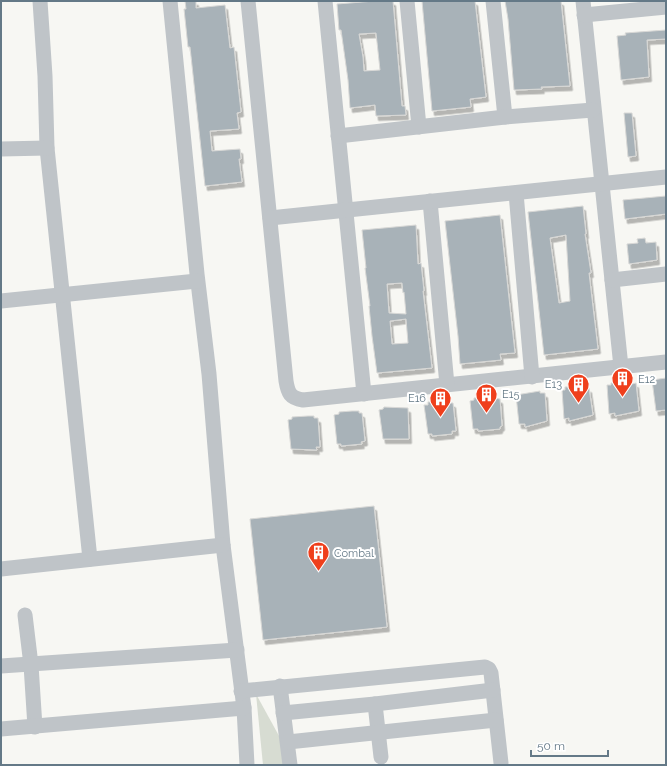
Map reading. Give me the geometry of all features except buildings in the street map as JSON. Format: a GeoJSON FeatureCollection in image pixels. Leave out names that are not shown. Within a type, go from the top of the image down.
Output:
{"type":"FeatureCollection","features":[{"type":"Feature","properties":{"kind":"street"},"geometry":{"type":"LineString","coordinates":[[40,1],[45,76],[47,148],[90,559]]}},
{"type":"Feature","properties":{"kind":"street"},"geometry":{"type":"LineString","coordinates":[[170,1],[197,281],[209,374],[222,545],[244,708],[247,765]]}},
{"type":"Feature","properties":{"kind":"street"},"geometry":{"type":"LineString","coordinates":[[248,1],[288,391],[295,399],[303,400],[447,386],[666,362]]}},
{"type":"Feature","properties":{"kind":"street"},"geometry":{"type":"LineString","coordinates":[[325,1],[364,394]]}},
{"type":"Feature","properties":{"kind":"street"},"geometry":{"type":"LineString","coordinates":[[407,1],[419,127]]}},
{"type":"Feature","properties":{"kind":"street"},"geometry":{"type":"LineString","coordinates":[[493,1],[505,117]]}},
{"type":"Feature","properties":{"kind":"street"},"geometry":{"type":"LineString","coordinates":[[621,367],[593,110],[584,8],[666,7]]}},
{"type":"Feature","properties":{"kind":"street"},"geometry":{"type":"LineString","coordinates":[[338,136],[505,117],[593,110]]}},
{"type":"Feature","properties":{"kind":"street"},"geometry":{"type":"LineString","coordinates":[[2,147],[47,148]]}},
{"type":"Feature","properties":{"kind":"street"},"geometry":{"type":"LineString","coordinates":[[270,218],[666,177]]}},
{"type":"Feature","properties":{"kind":"street"},"geometry":{"type":"LineString","coordinates":[[516,193],[532,377]]}},
{"type":"Feature","properties":{"kind":"street"},"geometry":{"type":"LineString","coordinates":[[430,201],[447,386]]}},
{"type":"Feature","properties":{"kind":"street"},"geometry":{"type":"LineString","coordinates":[[612,280],[666,274]]}},
{"type":"Feature","properties":{"kind":"street"},"geometry":{"type":"LineString","coordinates":[[1,301],[197,281]]}},
{"type":"Feature","properties":{"kind":"street"},"geometry":{"type":"LineString","coordinates":[[1,569],[222,545]]}},
{"type":"Feature","properties":{"kind":"street"},"geometry":{"type":"LineString","coordinates":[[25,615],[31,665],[35,727]]}},
{"type":"Feature","properties":{"kind":"street"},"geometry":{"type":"LineString","coordinates":[[1,666],[237,650]]}},
{"type":"Feature","properties":{"kind":"street"},"geometry":{"type":"LineString","coordinates":[[241,691],[485,667],[489,669],[491,673],[501,763]]}},
{"type":"Feature","properties":{"kind":"street"},"geometry":{"type":"LineString","coordinates":[[280,686],[290,765]]}},
{"type":"Feature","properties":{"kind":"street"},"geometry":{"type":"LineString","coordinates":[[283,713],[493,690]]}},
{"type":"Feature","properties":{"kind":"street"},"geometry":{"type":"LineString","coordinates":[[375,704],[381,757]]}},
{"type":"Feature","properties":{"kind":"street"},"geometry":{"type":"LineString","coordinates":[[1,729],[244,708]]}},
{"type":"Feature","properties":{"kind":"street"},"geometry":{"type":"LineString","coordinates":[[288,742],[378,731],[496,720]]}},
{"type":"Feature","properties":{"kind":"street"},"geometry":{"type":"LineString","coordinates":[[483,745],[499,744]]}},
{"type":"Feature","properties":{"kind":"shaded area"},"geometry":{"type":"Polygon","coordinates":[[[256,694],[284,745],[287,765],[263,765],[256,694]]]}},
{"type":"Feature","properties":{"kind":"place","name":"E12"},"geometry":{"type":"Point","coordinates":[623,398]}},
{"type":"Feature","properties":{"kind":"place","name":"E13"},"geometry":{"type":"Point","coordinates":[578,404]}},
{"type":"Feature","properties":{"kind":"place","name":"E15"},"geometry":{"type":"Point","coordinates":[487,414]}},
{"type":"Feature","properties":{"kind":"place","name":"E16"},"geometry":{"type":"Point","coordinates":[441,418]}},
{"type":"Feature","properties":{"kind":"place","name":"Combal"},"geometry":{"type":"Point","coordinates":[319,572]}}]}
